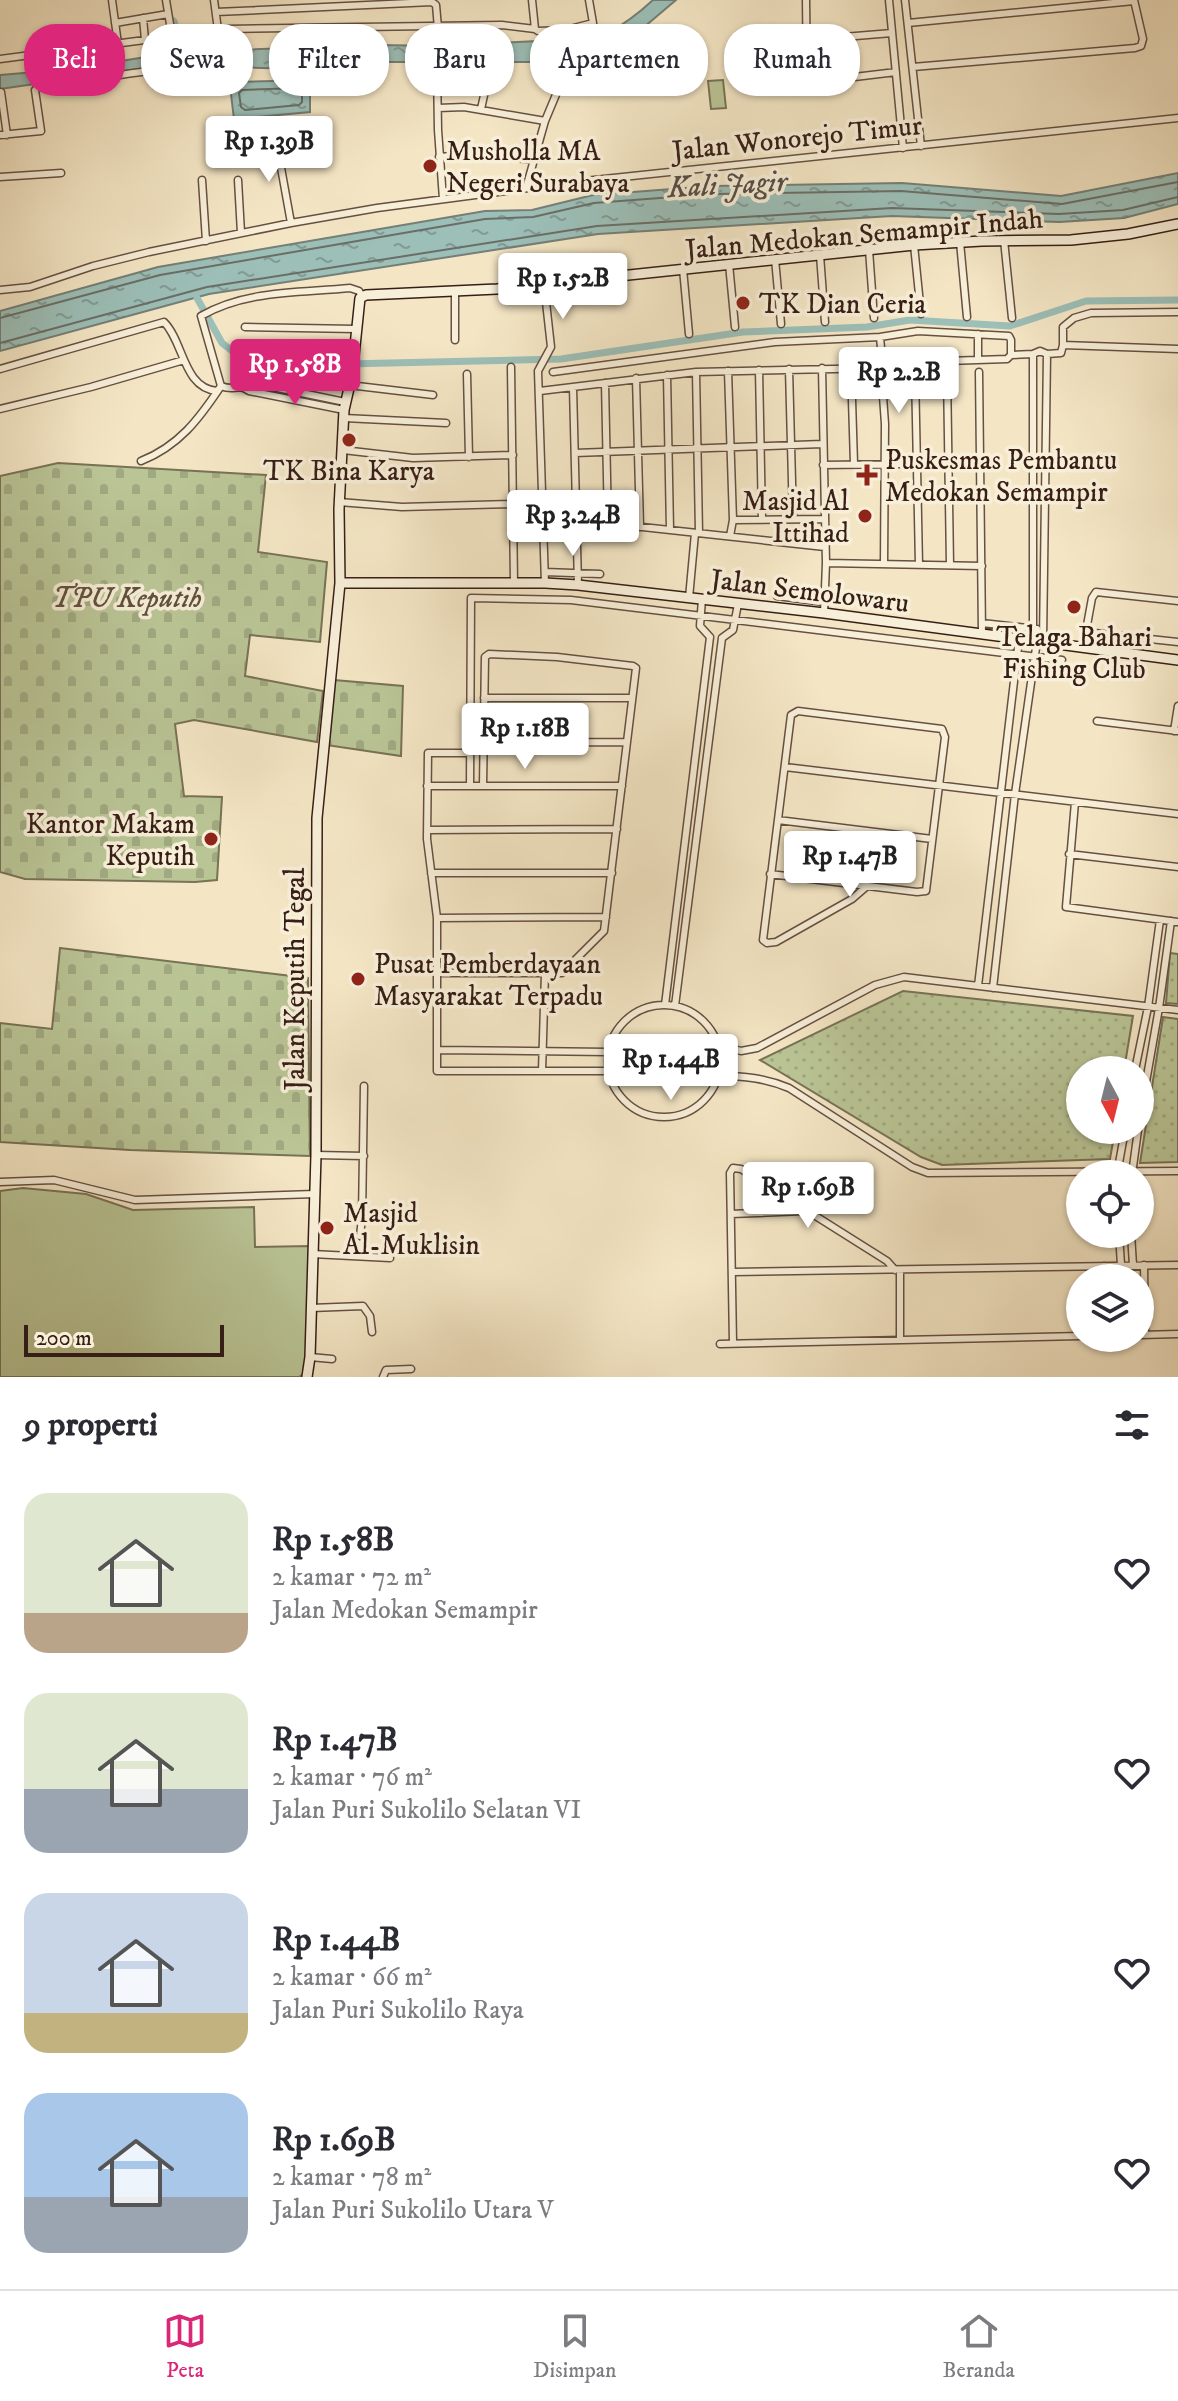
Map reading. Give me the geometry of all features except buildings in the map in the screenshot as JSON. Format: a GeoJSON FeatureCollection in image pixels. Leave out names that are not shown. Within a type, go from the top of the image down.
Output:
{"type":"FeatureCollection","features":[{"type":"Feature","properties":{"kind":"main road","name":"Jalan Medokan Semampir Indah"},"geometry":{"type":"LineString","coordinates":[[362,296],[544,284],[914,245],[1071,240],[1128,234],[1178,224]]}},
{"type":"Feature","properties":{"kind":"main road","name":"Jalan Keputih Tegal"},"geometry":{"type":"LineString","coordinates":[[307,1377],[316,1155],[317,818],[340,583],[339,502],[344,410],[352,375],[362,296]]}},
{"type":"Feature","properties":{"kind":"main road","name":"Jalan Semolowaru"},"geometry":{"type":"LineString","coordinates":[[340,583],[514,583],[545,578],[738,606],[824,613],[982,634],[1018,647],[1038,644],[1083,647],[1178,660]]}},
{"type":"Feature","properties":{"kind":"street"},"geometry":{"type":"LineString","coordinates":[[112,0],[115,23],[168,14]]}},
{"type":"Feature","properties":{"kind":"street"},"geometry":{"type":"LineString","coordinates":[[166,0],[171,24]]}},
{"type":"Feature","properties":{"kind":"street"},"geometry":{"type":"LineString","coordinates":[[214,0],[217,24]]}},
{"type":"Feature","properties":{"kind":"street"},"geometry":{"type":"LineString","coordinates":[[260,0],[262,12]]}},
{"type":"Feature","properties":{"kind":"street"},"geometry":{"type":"LineString","coordinates":[[532,0],[535,24]]}},
{"type":"Feature","properties":{"kind":"street"},"geometry":{"type":"LineString","coordinates":[[585,24],[594,21],[589,0]]}},
{"type":"Feature","properties":{"kind":"street"},"geometry":{"type":"LineString","coordinates":[[806,0],[807,24]]}},
{"type":"Feature","properties":{"kind":"street"},"geometry":{"type":"LineString","coordinates":[[889,0],[903,148]]}},
{"type":"Feature","properties":{"kind":"street"},"geometry":{"type":"LineString","coordinates":[[905,0],[921,146]]}},
{"type":"Feature","properties":{"kind":"street"},"geometry":{"type":"LineString","coordinates":[[908,23],[1134,1],[1143,39],[1141,46],[1135,48],[913,67]]}},
{"type":"Feature","properties":{"kind":"street"},"geometry":{"type":"LineString","coordinates":[[216,12],[262,12],[349,3],[434,2],[437,24]]}},
{"type":"Feature","properties":{"kind":"street"},"geometry":{"type":"LineString","coordinates":[[143,18],[144,24]]}},
{"type":"Feature","properties":{"kind":"street"},"geometry":{"type":"LineString","coordinates":[[253,29],[405,28]]}},
{"type":"Feature","properties":{"kind":"street"},"geometry":{"type":"LineString","coordinates":[[860,36],[892,33]]}},
{"type":"Feature","properties":{"kind":"street"},"geometry":{"type":"LineString","coordinates":[[0,59],[24,56]]}},
{"type":"Feature","properties":{"kind":"street"},"geometry":{"type":"LineString","coordinates":[[1,92],[4,135],[41,131],[35,90],[39,86],[141,72]]}},
{"type":"Feature","properties":{"kind":"street"},"geometry":{"type":"LineString","coordinates":[[860,76],[896,72]]}},
{"type":"Feature","properties":{"kind":"street"},"geometry":{"type":"LineString","coordinates":[[438,96],[443,199]]}},
{"type":"Feature","properties":{"kind":"street"},"geometry":{"type":"LineString","coordinates":[[481,109],[484,96]]}},
{"type":"Feature","properties":{"kind":"street"},"geometry":{"type":"LineString","coordinates":[[526,188],[555,96]]}},
{"type":"Feature","properties":{"kind":"street"},"geometry":{"type":"LineString","coordinates":[[899,105],[916,104]]}},
{"type":"Feature","properties":{"kind":"street"},"geometry":{"type":"LineString","coordinates":[[438,108],[481,109],[545,121]]}},
{"type":"Feature","properties":{"kind":"street","name":"Jalan Wonorejo Timur"},"geometry":{"type":"LineString","coordinates":[[0,290],[17,290],[93,266],[241,233],[443,199],[1178,118]]}},
{"type":"Feature","properties":{"kind":"street"},"geometry":{"type":"LineString","coordinates":[[276,140],[291,223]]}},
{"type":"Feature","properties":{"kind":"street"},"geometry":{"type":"LineString","coordinates":[[439,157],[479,154],[534,160]]}},
{"type":"Feature","properties":{"kind":"street"},"geometry":{"type":"LineString","coordinates":[[0,177],[61,173]]}},
{"type":"Feature","properties":{"kind":"street"},"geometry":{"type":"LineString","coordinates":[[202,180],[206,241]]}},
{"type":"Feature","properties":{"kind":"street"},"geometry":{"type":"LineString","coordinates":[[238,180],[241,233]]}},
{"type":"Feature","properties":{"kind":"street"},"geometry":{"type":"LineString","coordinates":[[1004,240],[1012,318]]}},
{"type":"Feature","properties":{"kind":"street"},"geometry":{"type":"LineString","coordinates":[[960,242],[967,317]]}},
{"type":"Feature","properties":{"kind":"street"},"geometry":{"type":"LineString","coordinates":[[914,245],[921,314]]}},
{"type":"Feature","properties":{"kind":"street"},"geometry":{"type":"LineString","coordinates":[[869,250],[874,318]]}},
{"type":"Feature","properties":{"kind":"street"},"geometry":{"type":"LineString","coordinates":[[820,255],[825,322]]}},
{"type":"Feature","properties":{"kind":"street"},"geometry":{"type":"LineString","coordinates":[[775,259],[781,324]]}},
{"type":"Feature","properties":{"kind":"street"},"geometry":{"type":"LineString","coordinates":[[729,264],[735,327]]}},
{"type":"Feature","properties":{"kind":"street"},"geometry":{"type":"LineString","coordinates":[[683,269],[689,334]]}},
{"type":"Feature","properties":{"kind":"street"},"geometry":{"type":"LineString","coordinates":[[544,284],[551,347],[539,367],[545,578],[578,573],[600,574]]}},
{"type":"Feature","properties":{"kind":"street"},"geometry":{"type":"LineString","coordinates":[[141,461],[167,449],[184,435],[208,408],[219,389],[200,321],[203,315],[228,302],[260,295],[350,288],[359,291],[362,296]]}},
{"type":"Feature","properties":{"kind":"street"},"geometry":{"type":"LineString","coordinates":[[455,292],[455,340]]}},
{"type":"Feature","properties":{"kind":"street"},"geometry":{"type":"LineString","coordinates":[[540,391],[696,372],[884,366],[1010,357],[1040,351],[1059,354],[1063,345],[1063,327],[1082,315],[1178,312]]}},
{"type":"Feature","properties":{"kind":"street"},"geometry":{"type":"LineString","coordinates":[[0,369],[159,322],[168,325],[197,383],[207,390],[242,387],[344,410],[446,423]]}},
{"type":"Feature","properties":{"kind":"street"},"geometry":{"type":"LineString","coordinates":[[245,327],[356,329]]}},
{"type":"Feature","properties":{"kind":"street"},"geometry":{"type":"LineString","coordinates":[[553,372],[775,342],[880,337],[918,331],[1009,336],[1010,357]]}},
{"type":"Feature","properties":{"kind":"street"},"geometry":{"type":"LineString","coordinates":[[978,334],[978,359]]}},
{"type":"Feature","properties":{"kind":"street"},"geometry":{"type":"LineString","coordinates":[[880,337],[884,366],[884,564]]}},
{"type":"Feature","properties":{"kind":"street"},"geometry":{"type":"LineString","coordinates":[[1063,345],[1178,349]]}},
{"type":"Feature","properties":{"kind":"street"},"geometry":{"type":"LineString","coordinates":[[1033,354],[1034,629],[1038,644],[1062,660]]}},
{"type":"Feature","properties":{"kind":"street"},"geometry":{"type":"LineString","coordinates":[[993,988],[1015,794],[1038,644],[1045,550],[1047,354]]}},
{"type":"Feature","properties":{"kind":"street"},"geometry":{"type":"LineString","coordinates":[[0,409],[184,360]]}},
{"type":"Feature","properties":{"kind":"street"},"geometry":{"type":"LineString","coordinates":[[511,367],[514,583]]}},
{"type":"Feature","properties":{"kind":"street"},"geometry":{"type":"LineString","coordinates":[[822,368],[826,563],[824,613]]}},
{"type":"Feature","properties":{"kind":"street"},"geometry":{"type":"LineString","coordinates":[[851,368],[854,464]]}},
{"type":"Feature","properties":{"kind":"street"},"geometry":{"type":"LineString","coordinates":[[789,369],[793,519]]}},
{"type":"Feature","properties":{"kind":"street"},"geometry":{"type":"LineString","coordinates":[[759,370],[762,519]]}},
{"type":"Feature","properties":{"kind":"street"},"geometry":{"type":"LineString","coordinates":[[728,371],[733,520],[730,536]]}},
{"type":"Feature","properties":{"kind":"street"},"geometry":{"type":"LineString","coordinates":[[689,598],[697,533],[696,372]]}},
{"type":"Feature","properties":{"kind":"street"},"geometry":{"type":"LineString","coordinates":[[915,372],[919,565]]}},
{"type":"Feature","properties":{"kind":"street"},"geometry":{"type":"LineString","coordinates":[[979,372],[982,634]]}},
{"type":"Feature","properties":{"kind":"street"},"geometry":{"type":"LineString","coordinates":[[947,373],[950,565]]}},
{"type":"Feature","properties":{"kind":"street"},"geometry":{"type":"LineString","coordinates":[[467,374],[469,457]]}},
{"type":"Feature","properties":{"kind":"street"},"geometry":{"type":"LineString","coordinates":[[667,375],[670,530]]}},
{"type":"Feature","properties":{"kind":"street"},"geometry":{"type":"LineString","coordinates":[[636,378],[640,527]]}},
{"type":"Feature","properties":{"kind":"street"},"geometry":{"type":"LineString","coordinates":[[605,383],[608,524]]}},
{"type":"Feature","properties":{"kind":"street"},"geometry":{"type":"LineString","coordinates":[[349,385],[433,395]]}},
{"type":"Feature","properties":{"kind":"street"},"geometry":{"type":"LineString","coordinates":[[573,387],[578,585]]}},
{"type":"Feature","properties":{"kind":"street"},"geometry":{"type":"LineString","coordinates":[[1033,424],[1046,424]]}},
{"type":"Feature","properties":{"kind":"street"},"geometry":{"type":"LineString","coordinates":[[575,453],[822,444]]}},
{"type":"Feature","properties":{"kind":"street"},"geometry":{"type":"LineString","coordinates":[[343,450],[413,458],[513,455]]}},
{"type":"Feature","properties":{"kind":"street"},"geometry":{"type":"LineString","coordinates":[[823,465],[980,463]]}},
{"type":"Feature","properties":{"kind":"street"},"geometry":{"type":"LineString","coordinates":[[339,502],[402,507],[513,504]]}},
{"type":"Feature","properties":{"kind":"street"},"geometry":{"type":"LineString","coordinates":[[733,520],[823,519]]}},
{"type":"Feature","properties":{"kind":"street"},"geometry":{"type":"LineString","coordinates":[[578,520],[825,547]]}},
{"type":"Feature","properties":{"kind":"street"},"geometry":{"type":"LineString","coordinates":[[1034,551],[1045,550]]}},
{"type":"Feature","properties":{"kind":"street"},"geometry":{"type":"LineString","coordinates":[[826,563],[982,566]]}},
{"type":"Feature","properties":{"kind":"street"},"geometry":{"type":"LineString","coordinates":[[1083,647],[1096,592],[1178,601]]}},
{"type":"Feature","properties":{"kind":"street"},"geometry":{"type":"LineString","coordinates":[[777,596],[824,602]]}},
{"type":"Feature","properties":{"kind":"street"},"geometry":{"type":"LineString","coordinates":[[470,786],[471,598],[571,600],[1018,647],[1038,644]]}},
{"type":"Feature","properties":{"kind":"street"},"geometry":{"type":"LineString","coordinates":[[702,601],[700,626],[710,637],[722,638],[733,630],[738,606]]}},
{"type":"Feature","properties":{"kind":"street"},"geometry":{"type":"LineString","coordinates":[[982,623],[1034,629]]}},
{"type":"Feature","properties":{"kind":"street"},"geometry":{"type":"LineString","coordinates":[[1034,629],[1038,644]]}},
{"type":"Feature","properties":{"kind":"street"},"geometry":{"type":"LineString","coordinates":[[1085,632],[1178,642]]}},
{"type":"Feature","properties":{"kind":"street"},"geometry":{"type":"LineString","coordinates":[[665,1005],[710,637]]}},
{"type":"Feature","properties":{"kind":"street"},"geometry":{"type":"LineString","coordinates":[[675,1006],[722,638]]}},
{"type":"Feature","properties":{"kind":"street"},"geometry":{"type":"LineString","coordinates":[[978,986],[1018,647]]}},
{"type":"Feature","properties":{"kind":"street"},"geometry":{"type":"LineString","coordinates":[[437,973],[562,973],[603,935],[636,668],[557,657],[489,654],[485,657],[483,786]]}},
{"type":"Feature","properties":{"kind":"street"},"geometry":{"type":"LineString","coordinates":[[1013,688],[1029,690]]}},
{"type":"Feature","properties":{"kind":"street"},"geometry":{"type":"LineString","coordinates":[[484,698],[632,698]]}},
{"type":"Feature","properties":{"kind":"street"},"geometry":{"type":"LineString","coordinates":[[1097,721],[1176,731],[1178,706]]}},
{"type":"Feature","properties":{"kind":"street"},"geometry":{"type":"LineString","coordinates":[[770,874],[925,892],[945,737],[942,729],[798,711],[791,715],[770,874],[763,938],[767,943],[776,942],[852,899],[867,886]]}},
{"type":"Feature","properties":{"kind":"street"},"geometry":{"type":"LineString","coordinates":[[483,743],[627,742]]}},
{"type":"Feature","properties":{"kind":"street"},"geometry":{"type":"LineString","coordinates":[[470,753],[428,753],[427,830],[437,918],[437,1071],[608,1071]]}},
{"type":"Feature","properties":{"kind":"street"},"geometry":{"type":"LineString","coordinates":[[785,767],[1178,814]]}},
{"type":"Feature","properties":{"kind":"street"},"geometry":{"type":"LineString","coordinates":[[427,786],[622,786]]}},
{"type":"Feature","properties":{"kind":"street"},"geometry":{"type":"LineString","coordinates":[[1075,802],[1066,907],[1169,921]]}},
{"type":"Feature","properties":{"kind":"street"},"geometry":{"type":"LineString","coordinates":[[689,805],[700,807]]}},
{"type":"Feature","properties":{"kind":"street"},"geometry":{"type":"LineString","coordinates":[[778,820],[932,839]]}},
{"type":"Feature","properties":{"kind":"street"},"geometry":{"type":"LineString","coordinates":[[427,830],[617,829]]}},
{"type":"Feature","properties":{"kind":"street"},"geometry":{"type":"LineString","coordinates":[[1069,854],[1178,867]]}},
{"type":"Feature","properties":{"kind":"street"},"geometry":{"type":"LineString","coordinates":[[431,873],[612,873]]}},
{"type":"Feature","properties":{"kind":"street"},"geometry":{"type":"LineString","coordinates":[[437,918],[606,917]]}},
{"type":"Feature","properties":{"kind":"street"},"geometry":{"type":"LineString","coordinates":[[1138,1056],[1153,968],[1169,921]]}},
{"type":"Feature","properties":{"kind":"street"},"geometry":{"type":"LineString","coordinates":[[1150,1056],[1159,1008],[1169,921]]}},
{"type":"Feature","properties":{"kind":"street"},"geometry":{"type":"LineString","coordinates":[[985,943],[997,944]]}},
{"type":"Feature","properties":{"kind":"street"},"geometry":{"type":"LineString","coordinates":[[1153,968],[1164,970]]}},
{"type":"Feature","properties":{"kind":"street"},"geometry":{"type":"LineString","coordinates":[[542,1071],[545,973]]}},
{"type":"Feature","properties":{"kind":"street"},"geometry":{"type":"LineString","coordinates":[[718,1045],[731,1050],[757,1048],[875,985],[904,977],[1178,1010]]}},
{"type":"Feature","properties":{"kind":"street"},"geometry":{"type":"LineString","coordinates":[[665,1005],[675,1006],[702,1020],[718,1045],[719,1076],[707,1098],[697,1107],[674,1117],[649,1116],[627,1104],[612,1083],[608,1071],[608,1052],[615,1034],[628,1018],[645,1008],[665,1005]]}},
{"type":"Feature","properties":{"kind":"street"},"geometry":{"type":"LineString","coordinates":[[437,1050],[608,1052]]}},
{"type":"Feature","properties":{"kind":"street"},"geometry":{"type":"LineString","coordinates":[[719,1076],[749,1076],[789,1088],[912,1167],[928,1173],[1066,1173]]}},
{"type":"Feature","properties":{"kind":"street"},"geometry":{"type":"LineString","coordinates":[[360,1236],[364,1086]]}},
{"type":"Feature","properties":{"kind":"street"},"geometry":{"type":"LineString","coordinates":[[316,1155],[364,1156]]}},
{"type":"Feature","properties":{"kind":"street"},"geometry":{"type":"LineString","coordinates":[[733,1343],[730,1170],[733,1168],[741,1169],[897,1270],[900,1340]]}},
{"type":"Feature","properties":{"kind":"street"},"geometry":{"type":"LineString","coordinates":[[1154,1172],[1178,1171]]}},
{"type":"Feature","properties":{"kind":"street"},"geometry":{"type":"LineString","coordinates":[[0,1182],[54,1180],[135,1200],[315,1194]]}},
{"type":"Feature","properties":{"kind":"street"},"geometry":{"type":"LineString","coordinates":[[731,1214],[806,1211]]}},
{"type":"Feature","properties":{"kind":"street"},"geometry":{"type":"LineString","coordinates":[[362,1218],[390,1220]]}},
{"type":"Feature","properties":{"kind":"street"},"geometry":{"type":"LineString","coordinates":[[312,1254],[390,1258]]}},
{"type":"Feature","properties":{"kind":"street"},"geometry":{"type":"LineString","coordinates":[[1154,1265],[1178,1265]]}},
{"type":"Feature","properties":{"kind":"street"},"geometry":{"type":"LineString","coordinates":[[733,1272],[1066,1267]]}},
{"type":"Feature","properties":{"kind":"street"},"geometry":{"type":"LineString","coordinates":[[311,1308],[363,1306],[370,1316],[372,1332]]}},
{"type":"Feature","properties":{"kind":"street"},"geometry":{"type":"LineString","coordinates":[[1154,1335],[1178,1334]]}},
{"type":"Feature","properties":{"kind":"street"},"geometry":{"type":"LineString","coordinates":[[720,1344],[1066,1336]]}},
{"type":"Feature","properties":{"kind":"street"},"geometry":{"type":"LineString","coordinates":[[310,1357],[332,1359]]}},
{"type":"Feature","properties":{"kind":"street"},"geometry":{"type":"LineString","coordinates":[[383,1377],[386,1370],[411,1369]]}},
{"type":"Feature","properties":{"kind":"green space"},"geometry":{"type":"Polygon","coordinates":[[[723,80],[726,108],[711,109],[708,81],[723,80]]]}},
{"type":"Feature","properties":{"kind":"green space","name":"TPU Keputih"},"geometry":{"type":"Polygon","coordinates":[[[58,463],[266,475],[258,552],[327,562],[320,642],[250,635],[245,676],[323,691],[317,742],[194,720],[175,724],[184,796],[222,797],[217,880],[25,879],[0,872],[0,476],[58,463]]]}},
{"type":"Feature","properties":{"kind":"green space"},"geometry":{"type":"Polygon","coordinates":[[[334,680],[403,686],[401,756],[326,745],[334,680]]]}},
{"type":"Feature","properties":{"kind":"green space"},"geometry":{"type":"Polygon","coordinates":[[[60,948],[308,978],[310,1156],[0,1142],[0,1023],[52,1029],[60,948]]]}},
{"type":"Feature","properties":{"kind":"green space"},"geometry":{"type":"Polygon","coordinates":[[[1170,953],[1178,954],[1178,1004],[1166,1003],[1170,953]]]}},
{"type":"Feature","properties":{"kind":"green space"},"geometry":{"type":"Polygon","coordinates":[[[903,991],[1133,1016],[1126,1056],[1066,1056],[1066,1144],[1113,1144],[1110,1159],[942,1165],[921,1157],[760,1060],[903,991]]]}},
{"type":"Feature","properties":{"kind":"green space"},"geometry":{"type":"Polygon","coordinates":[[[1163,1017],[1178,1019],[1178,1162],[1140,1160],[1143,1144],[1154,1144],[1154,1074],[1163,1017]]]}},
{"type":"Feature","properties":{"kind":"green space"},"geometry":{"type":"Polygon","coordinates":[[[23,1188],[86,1194],[133,1210],[254,1207],[255,1247],[310,1246],[306,1372],[299,1377],[0,1377],[0,1191],[23,1188]]]}},
{"type":"Feature","properties":{"kind":"water"},"geometry":{"type":"Polygon","coordinates":[[[653,0],[676,0],[648,24],[622,24],[653,0]]]}},
{"type":"Feature","properties":{"kind":"water"},"geometry":{"type":"Polygon","coordinates":[[[530,41],[530,62],[514,62],[514,42],[530,41]]]}},
{"type":"Feature","properties":{"kind":"water"},"geometry":{"type":"Polygon","coordinates":[[[389,45],[405,45],[405,62],[389,62],[389,45]]]}},
{"type":"Feature","properties":{"kind":"water"},"geometry":{"type":"Polygon","coordinates":[[[253,49],[269,49],[269,68],[253,68],[253,49]]]}},
{"type":"Feature","properties":{"kind":"water"},"geometry":{"type":"Polygon","coordinates":[[[141,58],[141,69],[125,71],[125,60],[141,58]]]}},
{"type":"Feature","properties":{"kind":"water"},"geometry":{"type":"Polygon","coordinates":[[[24,73],[24,86],[0,89],[0,75],[24,73]]]}},
{"type":"Feature","properties":{"kind":"water"},"geometry":{"type":"Polygon","coordinates":[[[253,81],[269,81],[269,96],[310,96],[310,112],[234,119],[231,96],[253,96],[253,81]]]}},
{"type":"Feature","properties":{"kind":"water"},"geometry":{"type":"Polygon","coordinates":[[[1178,173],[1178,204],[1124,218],[1059,222],[892,216],[598,234],[209,294],[0,351],[0,311],[158,267],[485,211],[532,210],[593,195],[712,186],[902,183],[1061,196],[1178,173]]]}},
{"type":"Feature","properties":{"kind":"waterway"},"geometry":{"type":"LineString","coordinates":[[197,298],[222,343],[240,357],[259,362],[302,365],[561,359],[743,332],[867,327],[910,320],[1010,326],[1086,301],[1178,300]]}},
{"type":"Feature","properties":{"kind":"place","name":"Musholla MA Negeri Surabaya"},"geometry":{"type":"Point","coordinates":[430,166]}},
{"type":"Feature","properties":{"kind":"place","name":"TK Dian Ceria"},"geometry":{"type":"Point","coordinates":[743,303]}},
{"type":"Feature","properties":{"kind":"place","name":"TK Bina Karya"},"geometry":{"type":"Point","coordinates":[349,440]}},
{"type":"Feature","properties":{"kind":"place","name":"Puskesmas Pembantu Medokan Semampir"},"geometry":{"type":"Point","coordinates":[867,475]}},
{"type":"Feature","properties":{"kind":"place","name":"Masjid Al Ittihad"},"geometry":{"type":"Point","coordinates":[865,516]}},
{"type":"Feature","properties":{"kind":"place","name":"Telaga Bahari Fishing Club"},"geometry":{"type":"Point","coordinates":[1074,607]}},
{"type":"Feature","properties":{"kind":"place","name":"Kantor Makam Keputih"},"geometry":{"type":"Point","coordinates":[211,839]}},
{"type":"Feature","properties":{"kind":"place","name":"Pusat Pemberdayaan Masyarakat Terpadu"},"geometry":{"type":"Point","coordinates":[358,979]}},
{"type":"Feature","properties":{"kind":"place","name":"Masjid Al-Muklisin"},"geometry":{"type":"Point","coordinates":[327,1228]}},
{"type":"Feature","properties":{"kind":"water label","name":"Kali Jagir"},"geometry":{"type":"Point","coordinates":[727,184]}}]}
